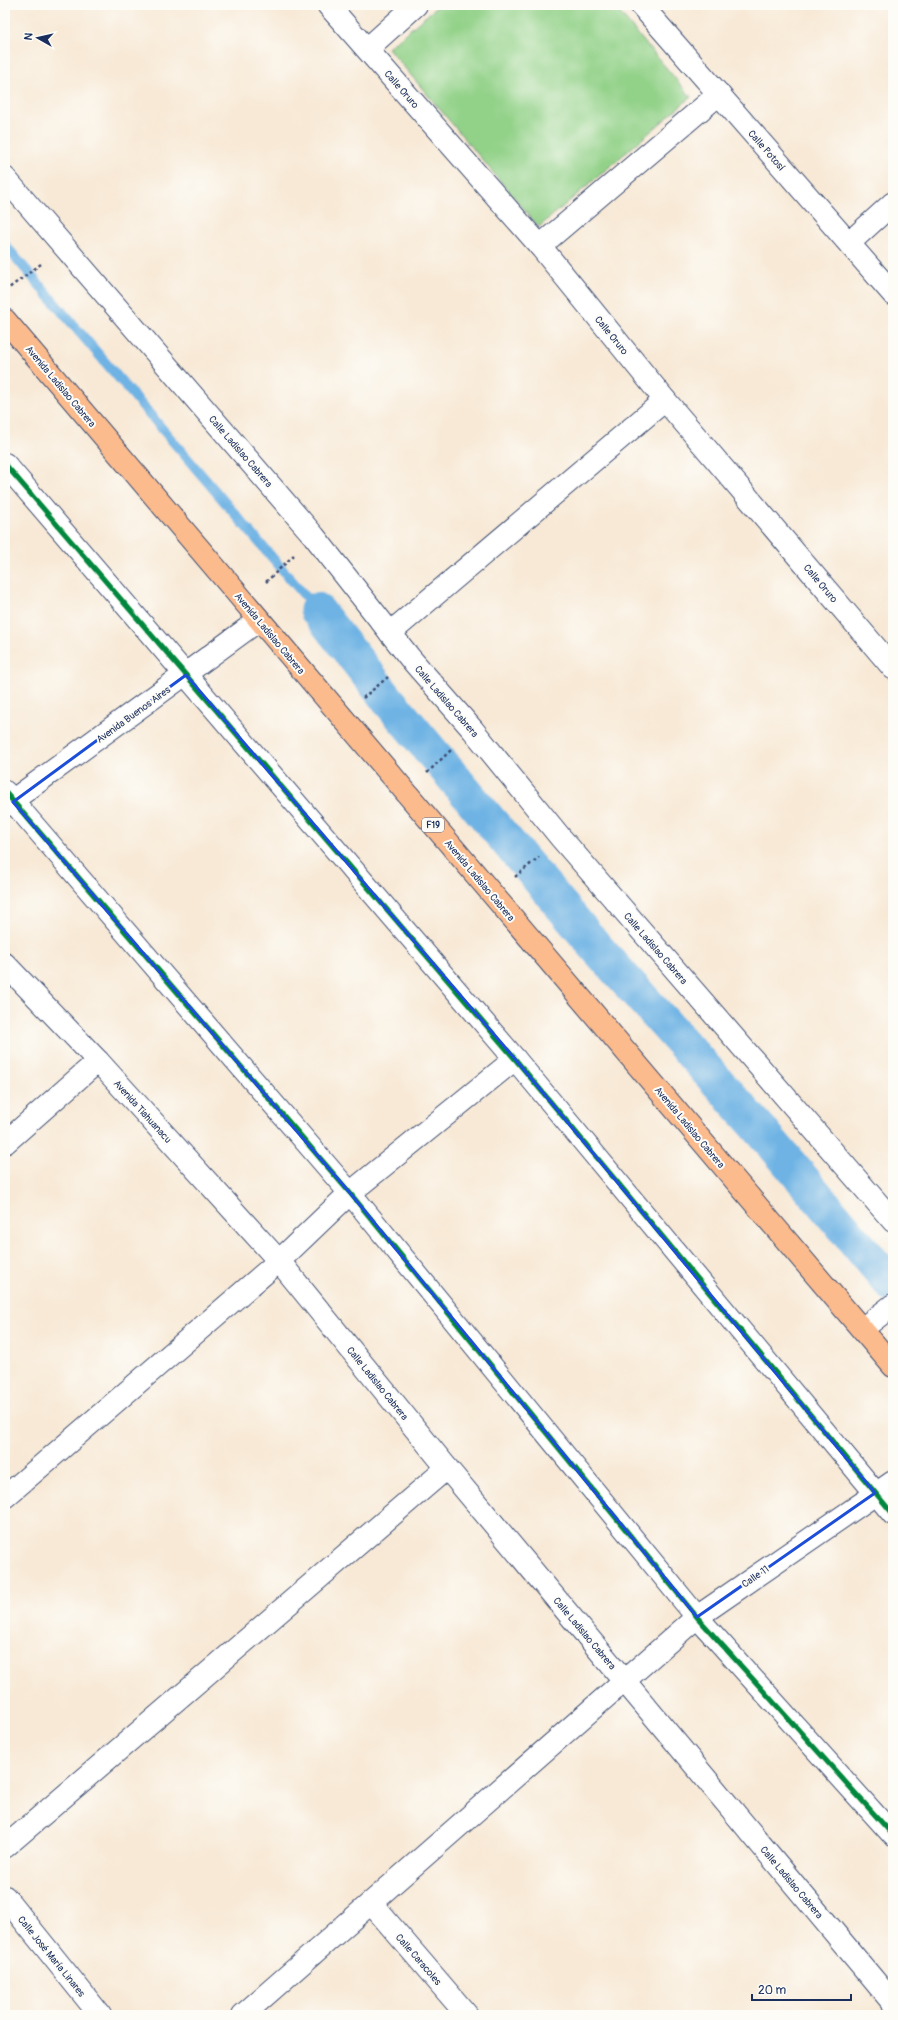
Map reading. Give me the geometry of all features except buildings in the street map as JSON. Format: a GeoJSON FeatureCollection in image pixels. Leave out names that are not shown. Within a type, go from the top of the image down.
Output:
{"type":"FeatureCollection","features":[{"type":"Feature","properties":{"kind":"highway","name":"Avenida Ladislao Cabrera"},"geometry":{"type":"LineString","coordinates":[[5,320],[893,1366]]}},
{"type":"Feature","properties":{"kind":"street","name":"Calle Oruro"},"geometry":{"type":"LineString","coordinates":[[328,5],[540,246],[665,400],[893,668]]}},
{"type":"Feature","properties":{"kind":"street"},"geometry":{"type":"LineString","coordinates":[[366,49],[416,5]]}},
{"type":"Feature","properties":{"kind":"street","name":"Calle Potosí"},"geometry":{"type":"LineString","coordinates":[[641,5],[893,294]]}},
{"type":"Feature","properties":{"kind":"street"},"geometry":{"type":"LineString","coordinates":[[540,246],[719,94]]}},
{"type":"Feature","properties":{"kind":"street","name":"Calle Ladislao Cabrera"},"geometry":{"type":"LineString","coordinates":[[5,178],[314,536],[390,633],[473,730],[561,838],[893,1221]]}},
{"type":"Feature","properties":{"kind":"street"},"geometry":{"type":"LineString","coordinates":[[849,243],[893,203]]}},
{"type":"Feature","properties":{"kind":"street"},"geometry":{"type":"LineString","coordinates":[[390,633],[665,400]]}},
{"type":"Feature","properties":{"kind":"street"},"geometry":{"type":"LineString","coordinates":[[5,464],[515,1059],[893,1514]]}},
{"type":"Feature","properties":{"kind":"street","name":"Avenida Buenos Aires"},"geometry":{"type":"LineString","coordinates":[[8,800],[186,675],[259,620]]}},
{"type":"Feature","properties":{"kind":"street"},"geometry":{"type":"LineString","coordinates":[[8,800],[350,1193],[697,1617],[893,1835]]}},
{"type":"Feature","properties":{"kind":"street","name":"Avenida Tiahuanacu"},"geometry":{"type":"LineString","coordinates":[[5,964],[98,1061],[278,1261]]}},
{"type":"Feature","properties":{"kind":"street"},"geometry":{"type":"LineString","coordinates":[[5,1497],[278,1261],[350,1193],[515,1059]]}},
{"type":"Feature","properties":{"kind":"street"},"geometry":{"type":"LineString","coordinates":[[5,1143],[98,1061]]}},
{"type":"Feature","properties":{"kind":"street","name":"Calle Ladislao Cabrera"},"geometry":{"type":"LineString","coordinates":[[278,1261],[447,1468],[893,2003]]}},
{"type":"Feature","properties":{"kind":"street"},"geometry":{"type":"LineString","coordinates":[[862,1330],[887,1310]]}},
{"type":"Feature","properties":{"kind":"street"},"geometry":{"type":"LineString","coordinates":[[5,1847],[447,1468]]}},
{"type":"Feature","properties":{"kind":"street","name":"Calle 11"},"geometry":{"type":"LineString","coordinates":[[243,2015],[697,1617],[893,1482]]}},
{"type":"Feature","properties":{"kind":"street","name":"Calle José María Linares"},"geometry":{"type":"LineString","coordinates":[[5,1897],[100,2015]]}},
{"type":"Feature","properties":{"kind":"street","name":"Calle Caracoles"},"geometry":{"type":"LineString","coordinates":[[371,1903],[467,2015]]}},
{"type":"Feature","properties":{"kind":"path"},"geometry":{"type":"LineString","coordinates":[[5,291],[42,263]]}},
{"type":"Feature","properties":{"kind":"path"},"geometry":{"type":"LineString","coordinates":[[268,579],[296,553]]}},
{"type":"Feature","properties":{"kind":"path"},"geometry":{"type":"LineString","coordinates":[[359,701],[394,672]]}},
{"type":"Feature","properties":{"kind":"path"},"geometry":{"type":"LineString","coordinates":[[439,761],[454,747]]}},
{"type":"Feature","properties":{"kind":"path"},"geometry":{"type":"LineString","coordinates":[[523,870],[544,852]]}},
{"type":"Feature","properties":{"kind":"highlighted area"},"geometry":{"type":"Polygon","coordinates":[[[186,675],[515,1059],[875,1493],[697,1617],[350,1193],[13,802],[186,675]]]}},
{"type":"Feature","properties":{"kind":"green space"},"geometry":{"type":"Polygon","coordinates":[[[439,5],[613,5],[691,97],[539,227],[388,48],[439,5]]]}},
{"type":"Feature","properties":{"kind":"waterway"},"geometry":{"type":"LineString","coordinates":[[5,245],[317,610]]}},
{"type":"Feature","properties":{"kind":"waterway"},"geometry":{"type":"LineString","coordinates":[[317,610],[388,700],[596,947],[766,1136],[893,1286]]}},
{"type":"Feature","properties":{"kind":"cycle path"},"geometry":{"type":"LineString","coordinates":[[5,464],[515,1059],[893,1514]]}},
{"type":"Feature","properties":{"kind":"cycle path"},"geometry":{"type":"LineString","coordinates":[[5,792],[350,1193],[697,1617],[893,1835]]}}]}
